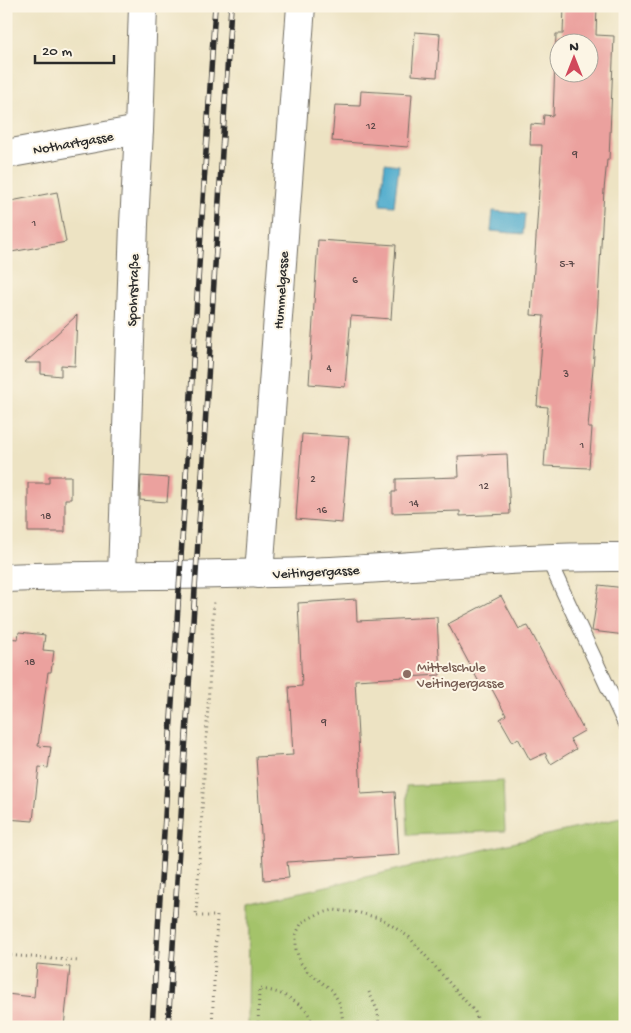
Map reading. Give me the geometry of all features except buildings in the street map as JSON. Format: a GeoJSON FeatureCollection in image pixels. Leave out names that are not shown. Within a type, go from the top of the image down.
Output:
{"type":"FeatureCollection","features":[{"type":"Feature","properties":{"kind":"street","name":"Spohrstraße"},"geometry":{"type":"LineString","coordinates":[[122,574],[134,224],[140,130],[143,6]]}},
{"type":"Feature","properties":{"kind":"street","name":"Hummelgasse"},"geometry":{"type":"LineString","coordinates":[[259,574],[301,6]]}},
{"type":"Feature","properties":{"kind":"street","name":"Nothartgasse"},"geometry":{"type":"LineString","coordinates":[[6,154],[140,130]]}},
{"type":"Feature","properties":{"kind":"street","name":"Veitingergasse"},"geometry":{"type":"LineString","coordinates":[[6,578],[122,574],[259,574],[547,557],[625,557]]}},
{"type":"Feature","properties":{"kind":"lane"},"geometry":{"type":"LineString","coordinates":[[547,557],[625,724]]}},
{"type":"Feature","properties":{"kind":"path"},"geometry":{"type":"LineString","coordinates":[[212,1027],[217,916],[196,916],[216,574]]}},
{"type":"Feature","properties":{"kind":"path"},"geometry":{"type":"LineString","coordinates":[[344,1027],[340,1004],[332,990],[307,970],[300,962],[296,949],[296,934],[302,922],[318,914],[334,910],[360,913],[382,919],[409,937],[475,1012],[480,1027]]}},
{"type":"Feature","properties":{"kind":"path"},"geometry":{"type":"LineString","coordinates":[[6,954],[80,961]]}},
{"type":"Feature","properties":{"kind":"path"},"geometry":{"type":"LineString","coordinates":[[258,1027],[259,989],[270,990],[288,997],[307,1012],[314,1027]]}},
{"type":"Feature","properties":{"kind":"path"},"geometry":{"type":"LineString","coordinates":[[369,992],[378,1012],[379,1027]]}},
{"type":"Feature","properties":{"kind":"green space"},"geometry":{"type":"Polygon","coordinates":[[[503,781],[505,831],[408,835],[406,786],[503,781]]]}},
{"type":"Feature","properties":{"kind":"green space"},"geometry":{"type":"Polygon","coordinates":[[[625,817],[625,1027],[248,1027],[249,904],[625,817]]]}},
{"type":"Feature","properties":{"kind":"water"},"geometry":{"type":"Polygon","coordinates":[[[385,163],[399,165],[394,206],[380,205],[385,163]]]}},
{"type":"Feature","properties":{"kind":"water"},"geometry":{"type":"Polygon","coordinates":[[[493,211],[525,214],[523,234],[491,231],[493,211]]]}},
{"type":"Feature","properties":{"kind":"railway"},"geometry":{"type":"LineString","coordinates":[[152,1027],[215,6]]}},
{"type":"Feature","properties":{"kind":"railway"},"geometry":{"type":"LineString","coordinates":[[168,1027],[231,6]]}},
{"type":"Feature","properties":{"kind":"place","name":"Mittelschule Veitingergasse"},"geometry":{"type":"Point","coordinates":[407,674]}}]}
